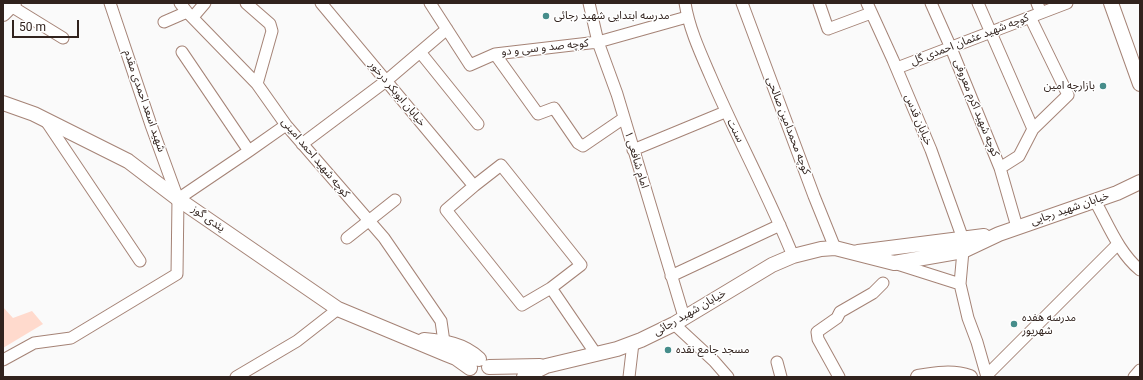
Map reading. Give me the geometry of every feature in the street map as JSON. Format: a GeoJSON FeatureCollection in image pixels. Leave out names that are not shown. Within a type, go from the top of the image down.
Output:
{"type":"FeatureCollection","features":[{"type":"Feature","properties":{"kind":"main road"},"geometry":{"type":"LineString","coordinates":[[1111,3],[1140,84]]}},
{"type":"Feature","properties":{"kind":"main road","name":"یئدی گوز"},"geometry":{"type":"LineString","coordinates":[[3,103],[34,114],[128,162],[178,199],[338,309],[482,370]]}},
{"type":"Feature","properties":{"kind":"main road","name":"خیابان شهید رجایی"},"geometry":{"type":"LineString","coordinates":[[963,245],[1095,201],[1140,182]]}},
{"type":"Feature","properties":{"kind":"main road","name":"خیابان شهید رجائی"},"geometry":{"type":"LineString","coordinates":[[852,253],[893,247],[963,245]]}},
{"type":"Feature","properties":{"kind":"main road","name":"خیابان شهید رجائی"},"geometry":{"type":"LineString","coordinates":[[524,377],[546,366],[617,349],[633,343],[679,320],[772,265],[793,256],[821,249],[835,248],[894,263],[963,245]]}},
{"type":"Feature","properties":{"kind":"main road"},"geometry":{"type":"LineString","coordinates":[[893,247],[891,254],[894,263]]}},
{"type":"Feature","properties":{"kind":"main road"},"geometry":{"type":"LineString","coordinates":[[410,339],[444,342],[460,346],[472,353],[482,370],[546,366]]}},
{"type":"Feature","properties":{"kind":"main road"},"geometry":{"type":"LineString","coordinates":[[918,377],[932,374],[960,374],[970,377]]}},
{"type":"Feature","properties":{"kind":"street","name":"شهید اسعد احمدی مقدم"},"geometry":{"type":"LineString","coordinates":[[110,3],[151,125],[178,199]]}},
{"type":"Feature","properties":{"kind":"street","name":"کوچه شهید احمد امینی"},"geometry":{"type":"LineString","coordinates":[[180,3],[257,84],[286,125],[384,238],[441,322],[444,342]]}},
{"type":"Feature","properties":{"kind":"street"},"geometry":{"type":"LineString","coordinates":[[164,22],[190,15],[205,3]]}},
{"type":"Feature","properties":{"kind":"street"},"geometry":{"type":"LineString","coordinates":[[246,3],[270,24],[272,31],[257,84]]}},
{"type":"Feature","properties":{"kind":"street","name":"خیابان ابوبکر درخور"},"geometry":{"type":"LineString","coordinates":[[321,3],[474,186]]}},
{"type":"Feature","properties":{"kind":"street"},"geometry":{"type":"LineString","coordinates":[[302,144],[386,81],[447,29],[431,3]]}},
{"type":"Feature","properties":{"kind":"street","name":"امام شافعی ۱"},"geometry":{"type":"LineString","coordinates":[[589,3],[598,42],[634,150],[671,276],[679,320]]}},
{"type":"Feature","properties":{"kind":"street","name":"سنت"},"geometry":{"type":"LineString","coordinates":[[685,3],[687,17],[725,112],[748,155],[793,256]]}},
{"type":"Feature","properties":{"kind":"street","name":"کوچه محمدامین صالحی"},"geometry":{"type":"LineString","coordinates":[[742,3],[835,248]]}},
{"type":"Feature","properties":{"kind":"street"},"geometry":{"type":"LineString","coordinates":[[819,3],[828,29],[869,8]]}},
{"type":"Feature","properties":{"kind":"street","name":"کوچه شهید اکرم معروفی"},"geometry":{"type":"LineString","coordinates":[[931,3],[1000,168],[1017,227]]}},
{"type":"Feature","properties":{"kind":"street"},"geometry":{"type":"LineString","coordinates":[[978,3],[1033,129]]}},
{"type":"Feature","properties":{"kind":"street","name":"کوچه شهید عثمان احمدی گل"},"geometry":{"type":"LineString","coordinates":[[896,68],[991,32],[1036,11],[1067,3]]}},
{"type":"Feature","properties":{"kind":"street"},"geometry":{"type":"LineString","coordinates":[[9,8],[63,38]]}},
{"type":"Feature","properties":{"kind":"street","name":"خیابان قدس"},"geometry":{"type":"LineString","coordinates":[[869,8],[931,150],[963,245]]}},
{"type":"Feature","properties":{"kind":"street"},"geometry":{"type":"LineString","coordinates":[[1000,168],[1019,156],[1033,129],[1068,95],[1036,11]]}},
{"type":"Feature","properties":{"kind":"street","name":"کوچه صد و سی و دو"},"geometry":{"type":"LineString","coordinates":[[447,29],[470,65],[495,54],[598,42],[687,17]]}},
{"type":"Feature","properties":{"kind":"street"},"geometry":{"type":"LineString","coordinates":[[182,52],[249,151]]}},
{"type":"Feature","properties":{"kind":"street"},"geometry":{"type":"LineString","coordinates":[[420,52],[478,124]]}},
{"type":"Feature","properties":{"kind":"street"},"geometry":{"type":"LineString","coordinates":[[495,54],[538,114],[554,108],[578,143],[583,146],[624,118]]}},
{"type":"Feature","properties":{"kind":"street"},"geometry":{"type":"LineString","coordinates":[[634,150],[725,112]]}},
{"type":"Feature","properties":{"kind":"street"},"geometry":{"type":"LineString","coordinates":[[46,121],[140,261]]}},
{"type":"Feature","properties":{"kind":"street"},"geometry":{"type":"LineString","coordinates":[[3,360],[34,343],[71,338],[177,274],[178,199],[286,125]]}},
{"type":"Feature","properties":{"kind":"street"},"geometry":{"type":"LineString","coordinates":[[501,165],[581,265],[551,288],[522,305],[446,210],[474,186],[501,165]]}},
{"type":"Feature","properties":{"kind":"street"},"geometry":{"type":"LineString","coordinates":[[347,238],[395,200]]}},
{"type":"Feature","properties":{"kind":"street"},"geometry":{"type":"LineString","coordinates":[[1095,201],[1118,244],[1134,266],[1140,270]]}},
{"type":"Feature","properties":{"kind":"street"},"geometry":{"type":"LineString","coordinates":[[671,276],[780,225]]}},
{"type":"Feature","properties":{"kind":"street"},"geometry":{"type":"LineString","coordinates":[[963,245],[960,284],[968,318],[987,376],[1118,244]]}},
{"type":"Feature","properties":{"kind":"street"},"geometry":{"type":"LineString","coordinates":[[894,263],[960,284]]}},
{"type":"Feature","properties":{"kind":"street"},"geometry":{"type":"LineString","coordinates":[[839,377],[832,361],[818,339],[817,332],[837,318],[840,312],[873,293],[882,283]]}},
{"type":"Feature","properties":{"kind":"street"},"geometry":{"type":"LineString","coordinates":[[551,288],[596,354]]}},
{"type":"Feature","properties":{"kind":"street"},"geometry":{"type":"LineString","coordinates":[[236,377],[297,341],[338,309]]}},
{"type":"Feature","properties":{"kind":"street"},"geometry":{"type":"LineString","coordinates":[[679,320],[728,377]]}},
{"type":"Feature","properties":{"kind":"street"},"geometry":{"type":"LineString","coordinates":[[629,377],[633,343]]}},
{"type":"Feature","properties":{"kind":"street"},"geometry":{"type":"LineString","coordinates":[[777,362],[781,377]]}},
{"type":"Feature","properties":{"kind":"street"},"geometry":{"type":"LineString","coordinates":[[1134,377],[1140,370]]}},
{"type":"Feature","properties":{"kind":"shaded area"},"geometry":{"type":"Polygon","coordinates":[[[3,307],[13,318],[32,311],[43,324],[3,348],[3,307]]]}},
{"type":"Feature","properties":{"kind":"place","name":"مدرسه ابتدایی شهید رجائی"},"geometry":{"type":"Point","coordinates":[546,16]}},
{"type":"Feature","properties":{"kind":"place","name":"بازارچه امین"},"geometry":{"type":"Point","coordinates":[1103,86]}},
{"type":"Feature","properties":{"kind":"place","name":"مدرسه هفده شهریور"},"geometry":{"type":"Point","coordinates":[1014,324]}},
{"type":"Feature","properties":{"kind":"place","name":"مسجد جامع نقده"},"geometry":{"type":"Point","coordinates":[668,350]}}]}
